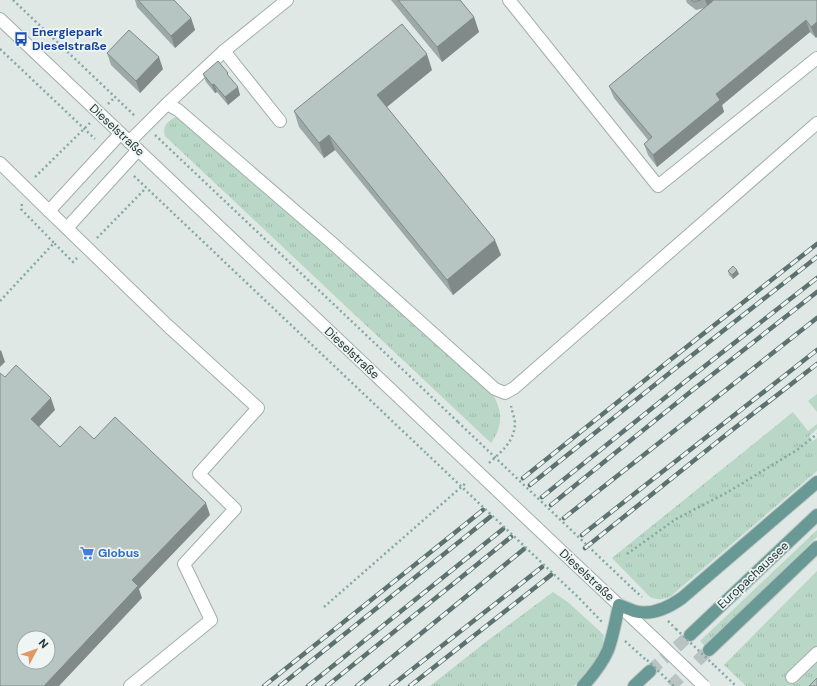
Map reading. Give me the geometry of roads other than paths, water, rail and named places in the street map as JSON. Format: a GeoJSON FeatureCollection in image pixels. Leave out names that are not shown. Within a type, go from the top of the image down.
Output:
{"type":"FeatureCollection","features":[{"type":"Feature","properties":{"kind":"main road"},"geometry":{"type":"LineString","coordinates":[[583,686],[596,671],[608,651],[619,605],[635,611],[647,612],[658,611],[671,605],[682,598],[817,482]]}},
{"type":"Feature","properties":{"kind":"main road","name":"Europachaussee"},"geometry":{"type":"LineString","coordinates":[[690,635],[817,514]]}},
{"type":"Feature","properties":{"kind":"main road","name":"Europachaussee"},"geometry":{"type":"LineString","coordinates":[[709,650],[817,547]]}},
{"type":"Feature","properties":{"kind":"main road"},"geometry":{"type":"LineString","coordinates":[[634,686],[649,666]]}},
{"type":"Feature","properties":{"kind":"street"},"geometry":{"type":"LineString","coordinates":[[49,211],[106,149],[145,126],[224,51],[287,0]]}},
{"type":"Feature","properties":{"kind":"street"},"geometry":{"type":"LineString","coordinates":[[509,0],[658,186],[817,58]]}},
{"type":"Feature","properties":{"kind":"street","name":"Dieselstraße"},"geometry":{"type":"LineString","coordinates":[[0,19],[704,686]]}},
{"type":"Feature","properties":{"kind":"street"},"geometry":{"type":"LineString","coordinates":[[224,51],[280,120]]}},
{"type":"Feature","properties":{"kind":"street"},"geometry":{"type":"LineString","coordinates":[[167,104],[178,110],[331,242],[495,389],[505,392],[514,388],[817,123]]}},
{"type":"Feature","properties":{"kind":"street"},"geometry":{"type":"LineString","coordinates":[[66,228],[138,150]]}},
{"type":"Feature","properties":{"kind":"street"},"geometry":{"type":"LineString","coordinates":[[0,163],[167,325],[258,408],[199,474],[235,509],[184,564],[211,620],[130,686]]}},
{"type":"Feature","properties":{"kind":"street"},"geometry":{"type":"LineString","coordinates":[[792,678],[817,653]]}},
{"type":"Feature","properties":{"kind":"tunnel"},"geometry":{"type":"LineString","coordinates":[[650,671],[690,635]]}},
{"type":"Feature","properties":{"kind":"tunnel"},"geometry":{"type":"LineString","coordinates":[[671,686],[709,650]]}},
{"type":"Feature","properties":{"kind":"railway"},"geometry":{"type":"LineString","coordinates":[[523,478],[817,244]]}},
{"type":"Feature","properties":{"kind":"railway"},"geometry":{"type":"LineString","coordinates":[[530,485],[817,257]]}},
{"type":"Feature","properties":{"kind":"railway"},"geometry":{"type":"LineString","coordinates":[[542,497],[817,278]]}},
{"type":"Feature","properties":{"kind":"railway"},"geometry":{"type":"LineString","coordinates":[[551,505],[817,292]]}},
{"type":"Feature","properties":{"kind":"railway"},"geometry":{"type":"LineString","coordinates":[[564,518],[817,318]]}},
{"type":"Feature","properties":{"kind":"railway"},"geometry":{"type":"LineString","coordinates":[[582,535],[817,350]]}},
{"type":"Feature","properties":{"kind":"railway"},"geometry":{"type":"LineString","coordinates":[[585,548],[817,364]]}},
{"type":"Feature","properties":{"kind":"railway"},"geometry":{"type":"LineString","coordinates":[[264,686],[483,510]]}},
{"type":"Feature","properties":{"kind":"railway"},"geometry":{"type":"LineString","coordinates":[[280,686],[490,517]]}},
{"type":"Feature","properties":{"kind":"railway"},"geometry":{"type":"LineString","coordinates":[[308,686],[503,529]]}},
{"type":"Feature","properties":{"kind":"railway"},"geometry":{"type":"LineString","coordinates":[[327,686],[511,537]]}},
{"type":"Feature","properties":{"kind":"railway"},"geometry":{"type":"LineString","coordinates":[[357,686],[524,549]]}},
{"type":"Feature","properties":{"kind":"railway"},"geometry":{"type":"LineString","coordinates":[[391,686],[542,567]]}},
{"type":"Feature","properties":{"kind":"railway"},"geometry":{"type":"LineString","coordinates":[[410,686],[551,575]]}},
{"type":"Feature","properties":{"kind":"place","name":"Energiepark Dieselstraße"},"geometry":{"type":"Point","coordinates":[21,39]}},
{"type":"Feature","properties":{"kind":"place","name":"Globus"},"geometry":{"type":"Point","coordinates":[87,553]}}]}
